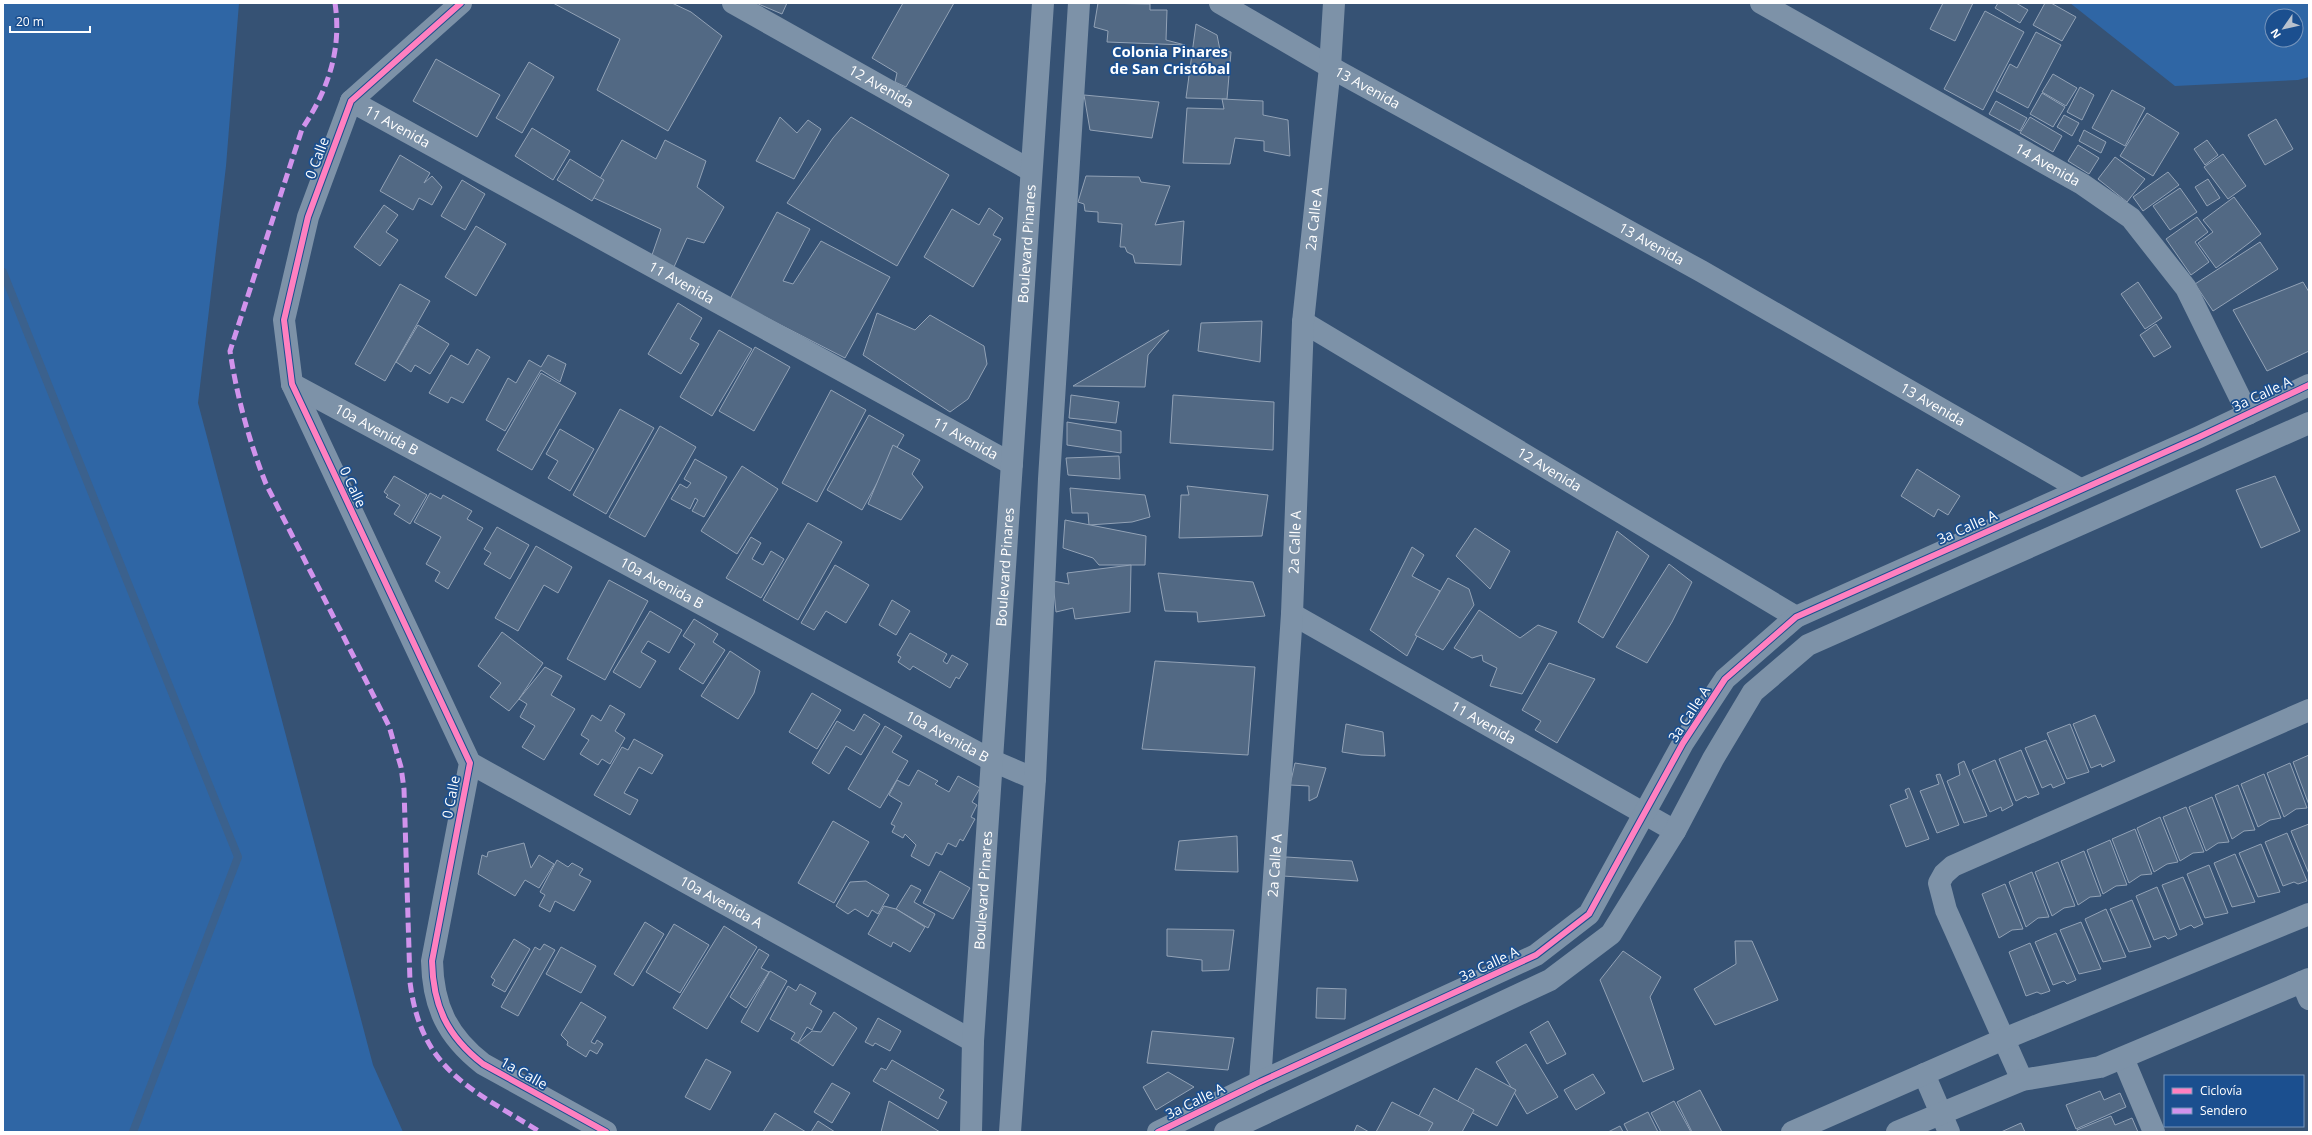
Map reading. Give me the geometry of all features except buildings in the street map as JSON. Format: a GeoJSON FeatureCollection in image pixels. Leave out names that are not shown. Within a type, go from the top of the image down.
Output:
{"type":"FeatureCollection","features":[{"type":"Feature","properties":{"kind":"street","name":"0 Calle"},"geometry":{"type":"LineString","coordinates":[[443,1019],[434,987],[432,960],[470,763],[292,384],[284,320],[308,217],[351,101],[461,3]]}},
{"type":"Feature","properties":{"kind":"street","name":"12 Avenida"},"geometry":{"type":"LineString","coordinates":[[733,3],[1030,170]]}},
{"type":"Feature","properties":{"kind":"street","name":"Boulevard Pinares"},"geometry":{"type":"LineString","coordinates":[[971,1132],[973,1041],[993,761],[1030,170],[1043,3]]}},
{"type":"Feature","properties":{"kind":"street"},"geometry":{"type":"LineString","coordinates":[[1010,1132],[1035,779],[1049,479],[1079,3]]}},
{"type":"Feature","properties":{"kind":"street","name":"13 Avenida"},"geometry":{"type":"LineString","coordinates":[[1220,3],[1330,67],[1701,271],[2080,489]]}},
{"type":"Feature","properties":{"kind":"street","name":"2a Calle A"},"geometry":{"type":"LineString","coordinates":[[1260,1082],[1292,614],[1303,322],[1330,67],[1334,3]]}},
{"type":"Feature","properties":{"kind":"street","name":"14 Avenida"},"geometry":{"type":"LineString","coordinates":[[1761,3],[2082,184],[2131,218],[2186,288],[2248,414]]}},
{"type":"Feature","properties":{"kind":"street","name":"11 Avenida"},"geometry":{"type":"LineString","coordinates":[[351,101],[1012,464]]}},
{"type":"Feature","properties":{"kind":"street","name":"12 Avenida"},"geometry":{"type":"LineString","coordinates":[[1303,322],[1796,617]]}},
{"type":"Feature","properties":{"kind":"street","name":"10a Avenida B"},"geometry":{"type":"LineString","coordinates":[[292,384],[993,761],[1035,779]]}},
{"type":"Feature","properties":{"kind":"street","name":"3a Calle A"},"geometry":{"type":"LineString","coordinates":[[1158,1132],[1260,1082],[1536,955],[1589,914],[1684,743],[1725,680],[1796,617],[2248,414],[2309,385]]}},
{"type":"Feature","properties":{"kind":"street"},"geometry":{"type":"LineString","coordinates":[[1226,1132],[1550,980],[1611,934],[1675,831],[1713,759],[1753,692],[1808,645],[2309,422]]}},
{"type":"Feature","properties":{"kind":"street","name":"11 Avenida"},"geometry":{"type":"LineString","coordinates":[[1292,614],[1675,831]]}},
{"type":"Feature","properties":{"kind":"street"},"geometry":{"type":"LineString","coordinates":[[2022,1080],[1942,899],[1939,883],[1944,874],[1953,866],[2309,710]]}},
{"type":"Feature","properties":{"kind":"street","name":"10a Avenida A"},"geometry":{"type":"LineString","coordinates":[[470,763],[973,1041]]}},
{"type":"Feature","properties":{"kind":"street"},"geometry":{"type":"LineString","coordinates":[[1792,1132],[2004,1039],[2309,914]]}},
{"type":"Feature","properties":{"kind":"street"},"geometry":{"type":"LineString","coordinates":[[1897,1132],[1945,1122],[2022,1080],[2100,1068],[2307,987]]}},
{"type":"Feature","properties":{"kind":"street","name":"1a Calle"},"geometry":{"type":"LineString","coordinates":[[443,1019],[467,1052],[483,1064],[606,1132]]}},
{"type":"Feature","properties":{"kind":"street"},"geometry":{"type":"LineString","coordinates":[[2123,1058],[2154,1132]]}},
{"type":"Feature","properties":{"kind":"street"},"geometry":{"type":"LineString","coordinates":[[1924,1074],[1945,1122]]}},
{"type":"Feature","properties":{"kind":"shaded area"},"geometry":{"type":"Polygon","coordinates":[[[3,3],[239,3],[226,166],[198,403],[373,1065],[403,1132],[3,1132],[3,3]]]}},
{"type":"Feature","properties":{"kind":"shaded area"},"geometry":{"type":"Polygon","coordinates":[[[2070,3],[2309,3],[2309,77],[2298,80],[2175,86],[2070,3]]]}},
{"type":"Feature","properties":{"kind":"waterway"},"geometry":{"type":"LineString","coordinates":[[3,272],[238,857],[133,1132]]}},
{"type":"Feature","properties":{"kind":"marked path"},"geometry":{"type":"LineString","coordinates":[[335,3],[337,20],[336,37],[331,69],[319,99],[302,129],[230,351],[236,385],[244,419],[266,484],[389,726],[401,767],[404,789],[410,982],[416,1012],[425,1037],[438,1057],[454,1074],[472,1089],[540,1132]]}},
{"type":"Feature","properties":{"kind":"cycle path"},"geometry":{"type":"LineString","coordinates":[[461,3],[351,101],[308,217],[284,320],[292,384],[470,763],[432,961],[435,992],[444,1019],[460,1042],[483,1064],[606,1132]]}},
{"type":"Feature","properties":{"kind":"cycle path"},"geometry":{"type":"LineString","coordinates":[[1158,1132],[1260,1082],[1536,955],[1589,914],[1683,743],[1725,679],[1796,617],[2199,437],[2309,385]]}},
{"type":"Feature","properties":{"kind":"district","name":"Colonia Pinares de San Cristóbal"},"geometry":{"type":"Point","coordinates":[1170,60]}}]}
